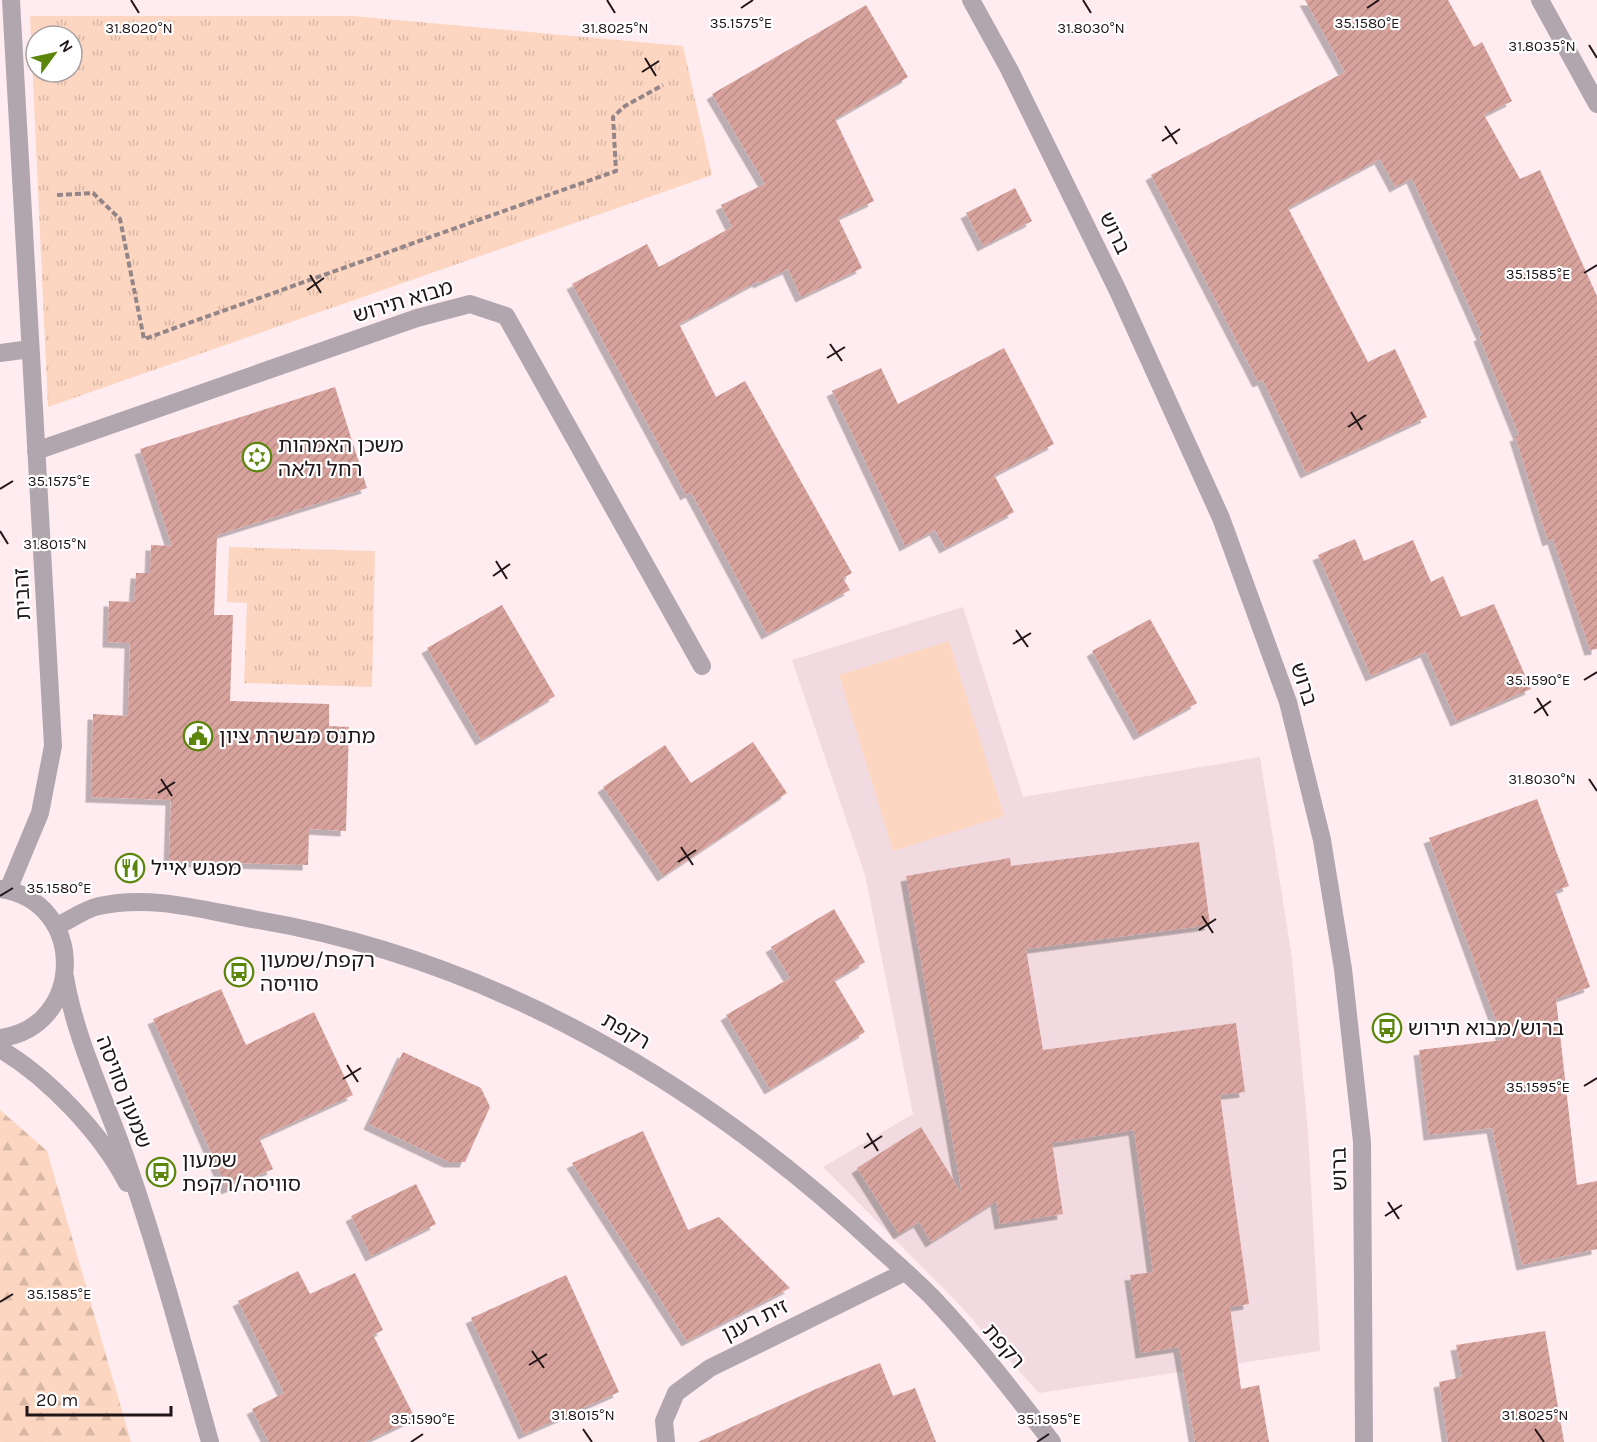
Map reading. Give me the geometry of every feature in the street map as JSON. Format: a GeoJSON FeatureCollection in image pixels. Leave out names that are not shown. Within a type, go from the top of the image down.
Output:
{"type":"FeatureCollection","features":[{"type":"Feature","properties":{"kind":"street","name":"זהבית"},"geometry":{"type":"LineString","coordinates":[[4,890],[40,813],[53,746],[11,0]]}},
{"type":"Feature","properties":{"kind":"street","name":"ברוש"},"geometry":{"type":"LineString","coordinates":[[971,0],[1009,69],[1118,291],[1216,508],[1288,702],[1322,840],[1343,969],[1362,1142],[1364,1442]]}},
{"type":"Feature","properties":{"kind":"street"},"geometry":{"type":"LineString","coordinates":[[1540,0],[1597,105]]}},
{"type":"Feature","properties":{"kind":"street","name":"מבוא תירוש"},"geometry":{"type":"LineString","coordinates":[[36,451],[417,318],[470,304],[506,316],[702,666]]}},
{"type":"Feature","properties":{"kind":"street"},"geometry":{"type":"LineString","coordinates":[[0,352],[30,349]]}},
{"type":"Feature","properties":{"kind":"street"},"geometry":{"type":"LineString","coordinates":[[4,890],[27,897],[44,910],[57,926]]}},
{"type":"Feature","properties":{"kind":"street","name":"רקפת"},"geometry":{"type":"LineString","coordinates":[[57,926],[97,906],[146,900],[312,929],[414,958],[501,993],[612,1046],[723,1119],[820,1192],[930,1295],[991,1365],[1052,1442]]}},
{"type":"Feature","properties":{"kind":"street","name":"שמעון סוויסה"},"geometry":{"type":"LineString","coordinates":[[57,926],[65,951],[65,977],[71,1012],[109,1108],[147,1222],[210,1442]]}},
{"type":"Feature","properties":{"kind":"street"},"geometry":{"type":"LineString","coordinates":[[0,1038],[25,1031],[44,1018],[57,999],[65,977]]}},
{"type":"Feature","properties":{"kind":"street","name":"שמעון סוויסה"},"geometry":{"type":"LineString","coordinates":[[0,1049],[39,1078],[80,1118],[121,1172],[147,1222]]}},
{"type":"Feature","properties":{"kind":"street","name":"זית רענן"},"geometry":{"type":"LineString","coordinates":[[666,1442],[664,1420],[676,1393],[710,1368],[905,1272]]}},
{"type":"Feature","properties":{"kind":"path"},"geometry":{"type":"LineString","coordinates":[[22,197],[93,193],[120,219],[144,339],[616,171],[613,117],[625,106],[663,85]]}},
{"type":"Feature","properties":{"kind":"shaded area"},"geometry":{"type":"Polygon","coordinates":[[[963,607],[1023,797],[1260,757],[1292,958],[1308,1132],[1320,1351],[1039,1393],[955,1300],[823,1167],[913,1114],[865,875],[792,660],[963,607]]]}},
{"type":"Feature","properties":{"kind":"green space"},"geometry":{"type":"Polygon","coordinates":[[[30,16],[353,16],[683,46],[712,175],[48,407],[33,84],[84,84],[84,24],[30,24],[30,16]]]}},
{"type":"Feature","properties":{"kind":"green space"},"geometry":{"type":"Polygon","coordinates":[[[229,547],[375,551],[372,687],[244,683],[247,603],[227,602],[229,547]]]}},
{"type":"Feature","properties":{"kind":"green space"},"geometry":{"type":"Polygon","coordinates":[[[949,641],[1004,816],[893,851],[839,675],[949,641]]]}},
{"type":"Feature","properties":{"kind":"green space"},"geometry":{"type":"Polygon","coordinates":[[[0,1110],[47,1151],[131,1442],[0,1442],[0,1110]]]}},
{"type":"Feature","properties":{"kind":"building"},"geometry":{"type":"Polygon","coordinates":[[[1305,0],[1448,0],[1474,47],[1482,42],[1512,101],[1484,115],[1520,179],[1540,170],[1597,296],[1597,649],[1590,650],[1553,539],[1548,541],[1515,436],[1519,435],[1479,336],[1482,335],[1412,178],[1395,187],[1380,159],[1288,208],[1368,362],[1395,349],[1427,417],[1306,473],[1263,380],[1258,382],[1151,175],[1345,72],[1305,0]]]}},
{"type":"Feature","properties":{"kind":"building"},"geometry":{"type":"Polygon","coordinates":[[[866,5],[908,77],[835,119],[874,201],[838,218],[862,268],[801,297],[788,269],[759,283],[758,281],[679,324],[716,397],[745,381],[852,573],[843,578],[850,590],[767,634],[691,492],[686,495],[572,284],[647,244],[659,267],[732,227],[721,205],[765,184],[712,94],[866,5]]]}},
{"type":"Feature","properties":{"kind":"building"},"geometry":{"type":"Polygon","coordinates":[[[1015,188],[1032,221],[983,246],[966,213],[1015,188]]]}},
{"type":"Feature","properties":{"kind":"building"},"geometry":{"type":"Polygon","coordinates":[[[1004,348],[1054,444],[994,475],[1014,512],[945,548],[935,530],[905,546],[832,391],[881,368],[898,404],[1004,348]]]}},
{"type":"Feature","properties":{"kind":"building"},"geometry":{"type":"Polygon","coordinates":[[[335,387],[367,488],[217,535],[214,615],[233,615],[230,701],[329,704],[329,726],[349,727],[346,831],[309,829],[308,865],[169,861],[171,800],[91,797],[93,714],[128,716],[130,643],[108,642],[109,601],[134,602],[136,573],[150,573],[151,545],[172,546],[140,449],[335,387]]]}},
{"type":"Feature","properties":{"kind":"building"},"geometry":{"type":"Polygon","coordinates":[[[1355,539],[1364,561],[1413,540],[1431,582],[1443,576],[1461,617],[1494,604],[1531,689],[1456,721],[1426,652],[1371,676],[1318,555],[1355,539]]]}},
{"type":"Feature","properties":{"kind":"building"},"geometry":{"type":"Polygon","coordinates":[[[502,605],[555,696],[481,740],[427,648],[502,605]]]}},
{"type":"Feature","properties":{"kind":"building"},"geometry":{"type":"Polygon","coordinates":[[[1150,619],[1197,703],[1139,735],[1092,651],[1150,619]]]}},
{"type":"Feature","properties":{"kind":"building"},"geometry":{"type":"Polygon","coordinates":[[[753,742],[787,793],[663,876],[603,787],[665,745],[691,783],[753,742]]]}},
{"type":"Feature","properties":{"kind":"building"},"geometry":{"type":"Polygon","coordinates":[[[1537,799],[1569,886],[1555,891],[1590,987],[1556,999],[1577,1185],[1597,1181],[1597,1249],[1522,1265],[1492,1128],[1429,1135],[1419,1050],[1503,1040],[1429,838],[1537,799]]]}},
{"type":"Feature","properties":{"kind":"building"},"geometry":{"type":"Polygon","coordinates":[[[1199,842],[1210,925],[1026,949],[1043,1050],[1236,1023],[1245,1092],[1220,1095],[1249,1304],[1230,1307],[1241,1389],[1259,1385],[1269,1442],[1195,1442],[1179,1347],[1141,1353],[1130,1275],[1153,1272],[1134,1130],[1052,1143],[1063,1214],[1000,1224],[996,1201],[931,1242],[919,1222],[899,1234],[857,1168],[921,1127],[962,1194],[906,876],[1010,858],[1011,866],[1199,842]]]}},
{"type":"Feature","properties":{"kind":"building"},"geometry":{"type":"Polygon","coordinates":[[[834,909],[865,962],[834,980],[865,1032],[770,1089],[726,1015],[790,978],[771,947],[834,909]]]}},
{"type":"Feature","properties":{"kind":"building"},"geometry":{"type":"Polygon","coordinates":[[[221,989],[246,1045],[314,1012],[353,1095],[259,1138],[273,1169],[227,1189],[153,1019],[221,989]]]}},
{"type":"Feature","properties":{"kind":"building"},"geometry":{"type":"Polygon","coordinates":[[[403,1052],[481,1088],[490,1107],[465,1162],[449,1162],[369,1124],[403,1052]]]}},
{"type":"Feature","properties":{"kind":"building"},"geometry":{"type":"Polygon","coordinates":[[[643,1131],[688,1230],[719,1217],[790,1288],[687,1341],[572,1163],[643,1131]]]}},
{"type":"Feature","properties":{"kind":"building"},"geometry":{"type":"Polygon","coordinates":[[[416,1184],[436,1224],[371,1256],[351,1216],[416,1184]]]}},
{"type":"Feature","properties":{"kind":"building"},"geometry":{"type":"Polygon","coordinates":[[[298,1271],[310,1294],[355,1273],[383,1330],[373,1335],[415,1418],[365,1442],[269,1442],[252,1409],[284,1393],[238,1301],[298,1271]]]}},
{"type":"Feature","properties":{"kind":"building"},"geometry":{"type":"Polygon","coordinates":[[[566,1275],[619,1392],[524,1434],[471,1318],[566,1275]]]}},
{"type":"Feature","properties":{"kind":"building"},"geometry":{"type":"Polygon","coordinates":[[[1545,1331],[1564,1442],[1448,1442],[1439,1382],[1462,1377],[1456,1345],[1545,1331]]]}},
{"type":"Feature","properties":{"kind":"building"},"geometry":{"type":"Polygon","coordinates":[[[880,1363],[893,1396],[915,1388],[936,1442],[698,1442],[825,1385],[880,1363]]]}},
{"type":"Feature","properties":{"kind":"place","name":"משכן האמהות רחל ולאה"},"geometry":{"type":"Point","coordinates":[257,457]}},
{"type":"Feature","properties":{"kind":"place","name":"מתנס מבשרת ציון"},"geometry":{"type":"Point","coordinates":[198,736]}},
{"type":"Feature","properties":{"kind":"place","name":"מפגש אייל"},"geometry":{"type":"Point","coordinates":[130,868]}},
{"type":"Feature","properties":{"kind":"place","name":"רקפת/שמעון סוויסה"},"geometry":{"type":"Point","coordinates":[239,972]}},
{"type":"Feature","properties":{"kind":"place","name":"ברוש/מבוא תירוש"},"geometry":{"type":"Point","coordinates":[1387,1028]}},
{"type":"Feature","properties":{"kind":"place","name":"שמעון סוויסה/רקפת"},"geometry":{"type":"Point","coordinates":[161,1172]}}]}
